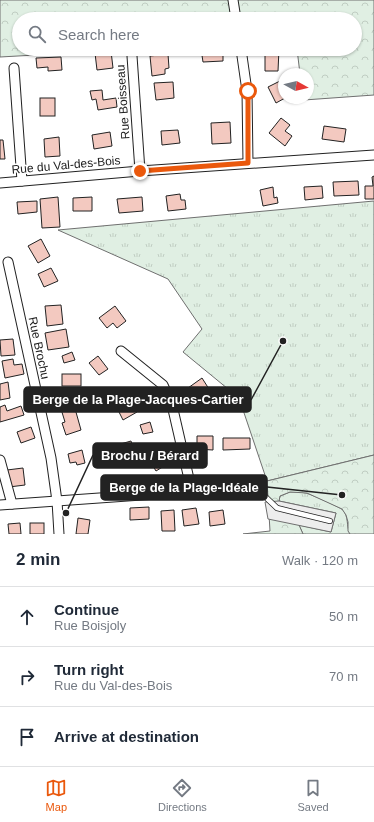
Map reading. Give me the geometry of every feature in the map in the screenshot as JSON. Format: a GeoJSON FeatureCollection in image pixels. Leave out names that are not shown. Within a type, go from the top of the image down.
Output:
{"type":"FeatureCollection","features":[{"type":"Feature","properties":{"kind":"street"},"geometry":{"type":"LineString","coordinates":[[233,0],[235,12]]}},
{"type":"Feature","properties":{"kind":"street","name":"Rue Boisseau"},"geometry":{"type":"LineString","coordinates":[[132,56],[140,171]]}},
{"type":"Feature","properties":{"kind":"street"},"geometry":{"type":"LineString","coordinates":[[242,56],[248,91],[248,163]]}},
{"type":"Feature","properties":{"kind":"street"},"geometry":{"type":"LineString","coordinates":[[14,68],[22,181]]}},
{"type":"Feature","properties":{"kind":"street","name":"Rue du Val-des-Bois"},"geometry":{"type":"LineString","coordinates":[[0,183],[140,171],[374,155]]}},
{"type":"Feature","properties":{"kind":"street","name":"Rue Brochu"},"geometry":{"type":"LineString","coordinates":[[8,262],[51,458],[57,501],[58,534]]}},
{"type":"Feature","properties":{"kind":"street"},"geometry":{"type":"LineString","coordinates":[[122,351],[163,385],[172,405],[192,492]]}},
{"type":"Feature","properties":{"kind":"street"},"geometry":{"type":"LineString","coordinates":[[0,460],[12,504]]}},
{"type":"Feature","properties":{"kind":"street"},"geometry":{"type":"LineString","coordinates":[[0,505],[255,488]]}},
{"type":"Feature","properties":{"kind":"lane"},"geometry":{"type":"LineString","coordinates":[[255,488],[277,508],[330,521]]}},
{"type":"Feature","properties":{"kind":"green space"},"geometry":{"type":"Polygon","coordinates":[[[0,0],[374,0],[374,95],[314,99],[314,68],[299,68],[298,56],[362,56],[362,12],[12,12],[12,56],[18,56],[0,57],[0,0]]]}},
{"type":"Feature","properties":{"kind":"green space"},"geometry":{"type":"Polygon","coordinates":[[[374,201],[374,455],[267,481],[239,398],[183,352],[202,329],[168,279],[58,230],[374,201]]]}},
{"type":"Feature","properties":{"kind":"green space"},"geometry":{"type":"Polygon","coordinates":[[[374,455],[374,534],[350,534],[348,531],[346,515],[342,509],[307,493],[290,492],[280,496],[279,501],[336,513],[331,532],[299,525],[303,534],[243,534],[270,531],[267,481],[374,455]]]}},
{"type":"Feature","properties":{"kind":"green space"},"geometry":{"type":"Polygon","coordinates":[[[290,492],[306,493],[343,510],[350,534],[303,534],[299,525],[279,501],[280,496],[290,492]]]}},
{"type":"Feature","properties":{"kind":"shaded area"},"geometry":{"type":"Polygon","coordinates":[[[279,501],[336,513],[331,532],[268,519],[265,502],[279,501]]]}},
{"type":"Feature","properties":{"kind":"building"},"geometry":{"type":"Polygon","coordinates":[[[95,56],[112,56],[113,68],[97,70],[95,56]]]}},
{"type":"Feature","properties":{"kind":"building"},"geometry":{"type":"Polygon","coordinates":[[[150,56],[168,56],[169,68],[165,69],[165,74],[152,76],[150,56]]]}},
{"type":"Feature","properties":{"kind":"building"},"geometry":{"type":"Polygon","coordinates":[[[202,56],[223,56],[223,61],[203,62],[202,56]]]}},
{"type":"Feature","properties":{"kind":"building"},"geometry":{"type":"Polygon","coordinates":[[[265,56],[279,56],[278,71],[265,71],[265,56]]]}},
{"type":"Feature","properties":{"kind":"building"},"geometry":{"type":"Polygon","coordinates":[[[61,57],[62,70],[48,71],[48,67],[37,68],[36,58],[61,57]]]}},
{"type":"Feature","properties":{"kind":"building"},"geometry":{"type":"Polygon","coordinates":[[[173,82],[174,98],[156,100],[154,83],[173,82]]]}},
{"type":"Feature","properties":{"kind":"building"},"geometry":{"type":"Polygon","coordinates":[[[278,82],[278,102],[276,103],[268,87],[278,82]]]}},
{"type":"Feature","properties":{"kind":"building"},"geometry":{"type":"Polygon","coordinates":[[[102,90],[103,100],[116,98],[117,107],[98,110],[96,99],[92,100],[90,91],[102,90]]]}},
{"type":"Feature","properties":{"kind":"building"},"geometry":{"type":"Polygon","coordinates":[[[40,98],[55,98],[55,116],[40,116],[40,98]]]}},
{"type":"Feature","properties":{"kind":"building"},"geometry":{"type":"Polygon","coordinates":[[[281,118],[290,125],[285,131],[292,136],[285,146],[269,133],[281,118]]]}},
{"type":"Feature","properties":{"kind":"building"},"geometry":{"type":"Polygon","coordinates":[[[230,122],[231,143],[212,144],[211,123],[230,122]]]}},
{"type":"Feature","properties":{"kind":"building"},"geometry":{"type":"Polygon","coordinates":[[[324,126],[346,129],[344,142],[322,139],[324,126]]]}},
{"type":"Feature","properties":{"kind":"building"},"geometry":{"type":"Polygon","coordinates":[[[178,130],[180,143],[162,145],[161,131],[178,130]]]}},
{"type":"Feature","properties":{"kind":"building"},"geometry":{"type":"Polygon","coordinates":[[[110,132],[112,146],[94,149],[92,135],[110,132]]]}},
{"type":"Feature","properties":{"kind":"building"},"geometry":{"type":"Polygon","coordinates":[[[59,137],[60,156],[45,157],[44,139],[59,137]]]}},
{"type":"Feature","properties":{"kind":"building"},"geometry":{"type":"Polygon","coordinates":[[[0,140],[3,140],[5,159],[0,159],[0,140]]]}},
{"type":"Feature","properties":{"kind":"building"},"geometry":{"type":"Polygon","coordinates":[[[374,176],[374,199],[365,199],[365,186],[373,186],[372,177],[374,176]]]}},
{"type":"Feature","properties":{"kind":"building"},"geometry":{"type":"Polygon","coordinates":[[[358,181],[359,195],[334,196],[333,182],[358,181]]]}},
{"type":"Feature","properties":{"kind":"building"},"geometry":{"type":"Polygon","coordinates":[[[322,186],[323,198],[305,200],[304,187],[322,186]]]}},
{"type":"Feature","properties":{"kind":"building"},"geometry":{"type":"Polygon","coordinates":[[[273,187],[274,198],[277,197],[278,203],[263,206],[260,190],[273,187]]]}},
{"type":"Feature","properties":{"kind":"building"},"geometry":{"type":"Polygon","coordinates":[[[180,194],[181,200],[185,200],[186,209],[168,211],[166,196],[180,194]]]}},
{"type":"Feature","properties":{"kind":"building"},"geometry":{"type":"Polygon","coordinates":[[[58,197],[60,227],[42,228],[40,199],[58,197]]]}},
{"type":"Feature","properties":{"kind":"building"},"geometry":{"type":"Polygon","coordinates":[[[92,197],[92,211],[73,211],[73,198],[92,197]]]}},
{"type":"Feature","properties":{"kind":"building"},"geometry":{"type":"Polygon","coordinates":[[[142,197],[143,211],[119,213],[117,199],[142,197]]]}},
{"type":"Feature","properties":{"kind":"building"},"geometry":{"type":"Polygon","coordinates":[[[37,201],[37,212],[18,214],[17,202],[37,201]]]}},
{"type":"Feature","properties":{"kind":"building"},"geometry":{"type":"Polygon","coordinates":[[[41,239],[50,256],[38,263],[28,246],[41,239]]]}},
{"type":"Feature","properties":{"kind":"building"},"geometry":{"type":"Polygon","coordinates":[[[51,268],[58,281],[44,287],[38,274],[51,268]]]}},
{"type":"Feature","properties":{"kind":"building"},"geometry":{"type":"Polygon","coordinates":[[[61,305],[63,324],[47,326],[45,306],[61,305]]]}},
{"type":"Feature","properties":{"kind":"building"},"geometry":{"type":"Polygon","coordinates":[[[115,306],[126,321],[117,328],[113,323],[107,328],[99,318],[115,306]]]}},
{"type":"Feature","properties":{"kind":"building"},"geometry":{"type":"Polygon","coordinates":[[[66,329],[69,347],[48,350],[45,333],[66,329]]]}},
{"type":"Feature","properties":{"kind":"building"},"geometry":{"type":"Polygon","coordinates":[[[13,339],[15,355],[1,356],[0,340],[13,339]]]}},
{"type":"Feature","properties":{"kind":"building"},"geometry":{"type":"Polygon","coordinates":[[[72,352],[75,360],[64,363],[62,356],[72,352]]]}},
{"type":"Feature","properties":{"kind":"building"},"geometry":{"type":"Polygon","coordinates":[[[98,356],[108,369],[99,375],[89,363],[98,356]]]}},
{"type":"Feature","properties":{"kind":"building"},"geometry":{"type":"Polygon","coordinates":[[[13,359],[14,365],[22,364],[24,374],[5,378],[2,361],[13,359]]]}},
{"type":"Feature","properties":{"kind":"building"},"geometry":{"type":"Polygon","coordinates":[[[62,374],[81,374],[81,386],[62,386],[62,374]]]}},
{"type":"Feature","properties":{"kind":"building"},"geometry":{"type":"Polygon","coordinates":[[[202,378],[209,389],[195,399],[188,388],[202,378]]]}},
{"type":"Feature","properties":{"kind":"building"},"geometry":{"type":"Polygon","coordinates":[[[8,382],[10,398],[0,400],[0,384],[8,382]]]}},
{"type":"Feature","properties":{"kind":"building"},"geometry":{"type":"Polygon","coordinates":[[[131,402],[137,412],[123,420],[118,410],[131,402]]]}},
{"type":"Feature","properties":{"kind":"building"},"geometry":{"type":"Polygon","coordinates":[[[5,405],[7,411],[21,406],[24,415],[0,422],[0,407],[5,405]]]}},
{"type":"Feature","properties":{"kind":"building"},"geometry":{"type":"Polygon","coordinates":[[[74,405],[81,430],[66,435],[62,423],[65,422],[61,409],[74,405]]]}},
{"type":"Feature","properties":{"kind":"building"},"geometry":{"type":"Polygon","coordinates":[[[150,422],[153,432],[143,434],[140,425],[150,422]]]}},
{"type":"Feature","properties":{"kind":"building"},"geometry":{"type":"Polygon","coordinates":[[[31,427],[35,438],[21,443],[17,432],[31,427]]]}},
{"type":"Feature","properties":{"kind":"building"},"geometry":{"type":"Polygon","coordinates":[[[197,436],[213,436],[213,450],[197,449],[197,436]]]}},
{"type":"Feature","properties":{"kind":"building"},"geometry":{"type":"Polygon","coordinates":[[[223,438],[250,438],[250,449],[223,450],[223,438]]]}},
{"type":"Feature","properties":{"kind":"building"},"geometry":{"type":"Polygon","coordinates":[[[131,441],[136,457],[122,462],[117,445],[131,441]]]}},
{"type":"Feature","properties":{"kind":"building"},"geometry":{"type":"Polygon","coordinates":[[[82,450],[85,463],[77,465],[76,462],[70,463],[68,454],[82,450]]]}},
{"type":"Feature","properties":{"kind":"building"},"geometry":{"type":"Polygon","coordinates":[[[161,450],[169,463],[156,471],[148,458],[161,450]]]}},
{"type":"Feature","properties":{"kind":"building"},"geometry":{"type":"Polygon","coordinates":[[[23,468],[25,485],[9,487],[7,470],[23,468]]]}},
{"type":"Feature","properties":{"kind":"building"},"geometry":{"type":"Polygon","coordinates":[[[149,507],[149,519],[130,520],[130,508],[149,507]]]}},
{"type":"Feature","properties":{"kind":"building"},"geometry":{"type":"Polygon","coordinates":[[[196,508],[199,524],[184,526],[182,510],[196,508]]]}},
{"type":"Feature","properties":{"kind":"building"},"geometry":{"type":"Polygon","coordinates":[[[174,510],[175,531],[162,531],[161,511],[174,510]]]}},
{"type":"Feature","properties":{"kind":"building"},"geometry":{"type":"Polygon","coordinates":[[[223,510],[225,524],[210,526],[209,512],[223,510]]]}},
{"type":"Feature","properties":{"kind":"building"},"geometry":{"type":"Polygon","coordinates":[[[78,518],[90,520],[88,534],[76,534],[78,518]]]}},
{"type":"Feature","properties":{"kind":"building"},"geometry":{"type":"Polygon","coordinates":[[[20,523],[21,534],[9,534],[8,524],[20,523]]]}},
{"type":"Feature","properties":{"kind":"building"},"geometry":{"type":"Polygon","coordinates":[[[30,523],[44,523],[44,534],[30,534],[30,523]]]}},
{"type":"Feature","properties":{"kind":"place","name":"Berge de la Plage-Jacques-Cartier"},"geometry":{"type":"Point","coordinates":[283,341]}},
{"type":"Feature","properties":{"kind":"place","name":"Berge de la Plage-Idéale"},"geometry":{"type":"Point","coordinates":[342,495]}},
{"type":"Feature","properties":{"kind":"place","name":"Brochu / Bérard"},"geometry":{"type":"Point","coordinates":[66,513]}},
{"type":"Feature","properties":{"kind":"route"},"geometry":{"type":"LineString","coordinates":[[140,171],[248,163],[248,91]]}}]}
